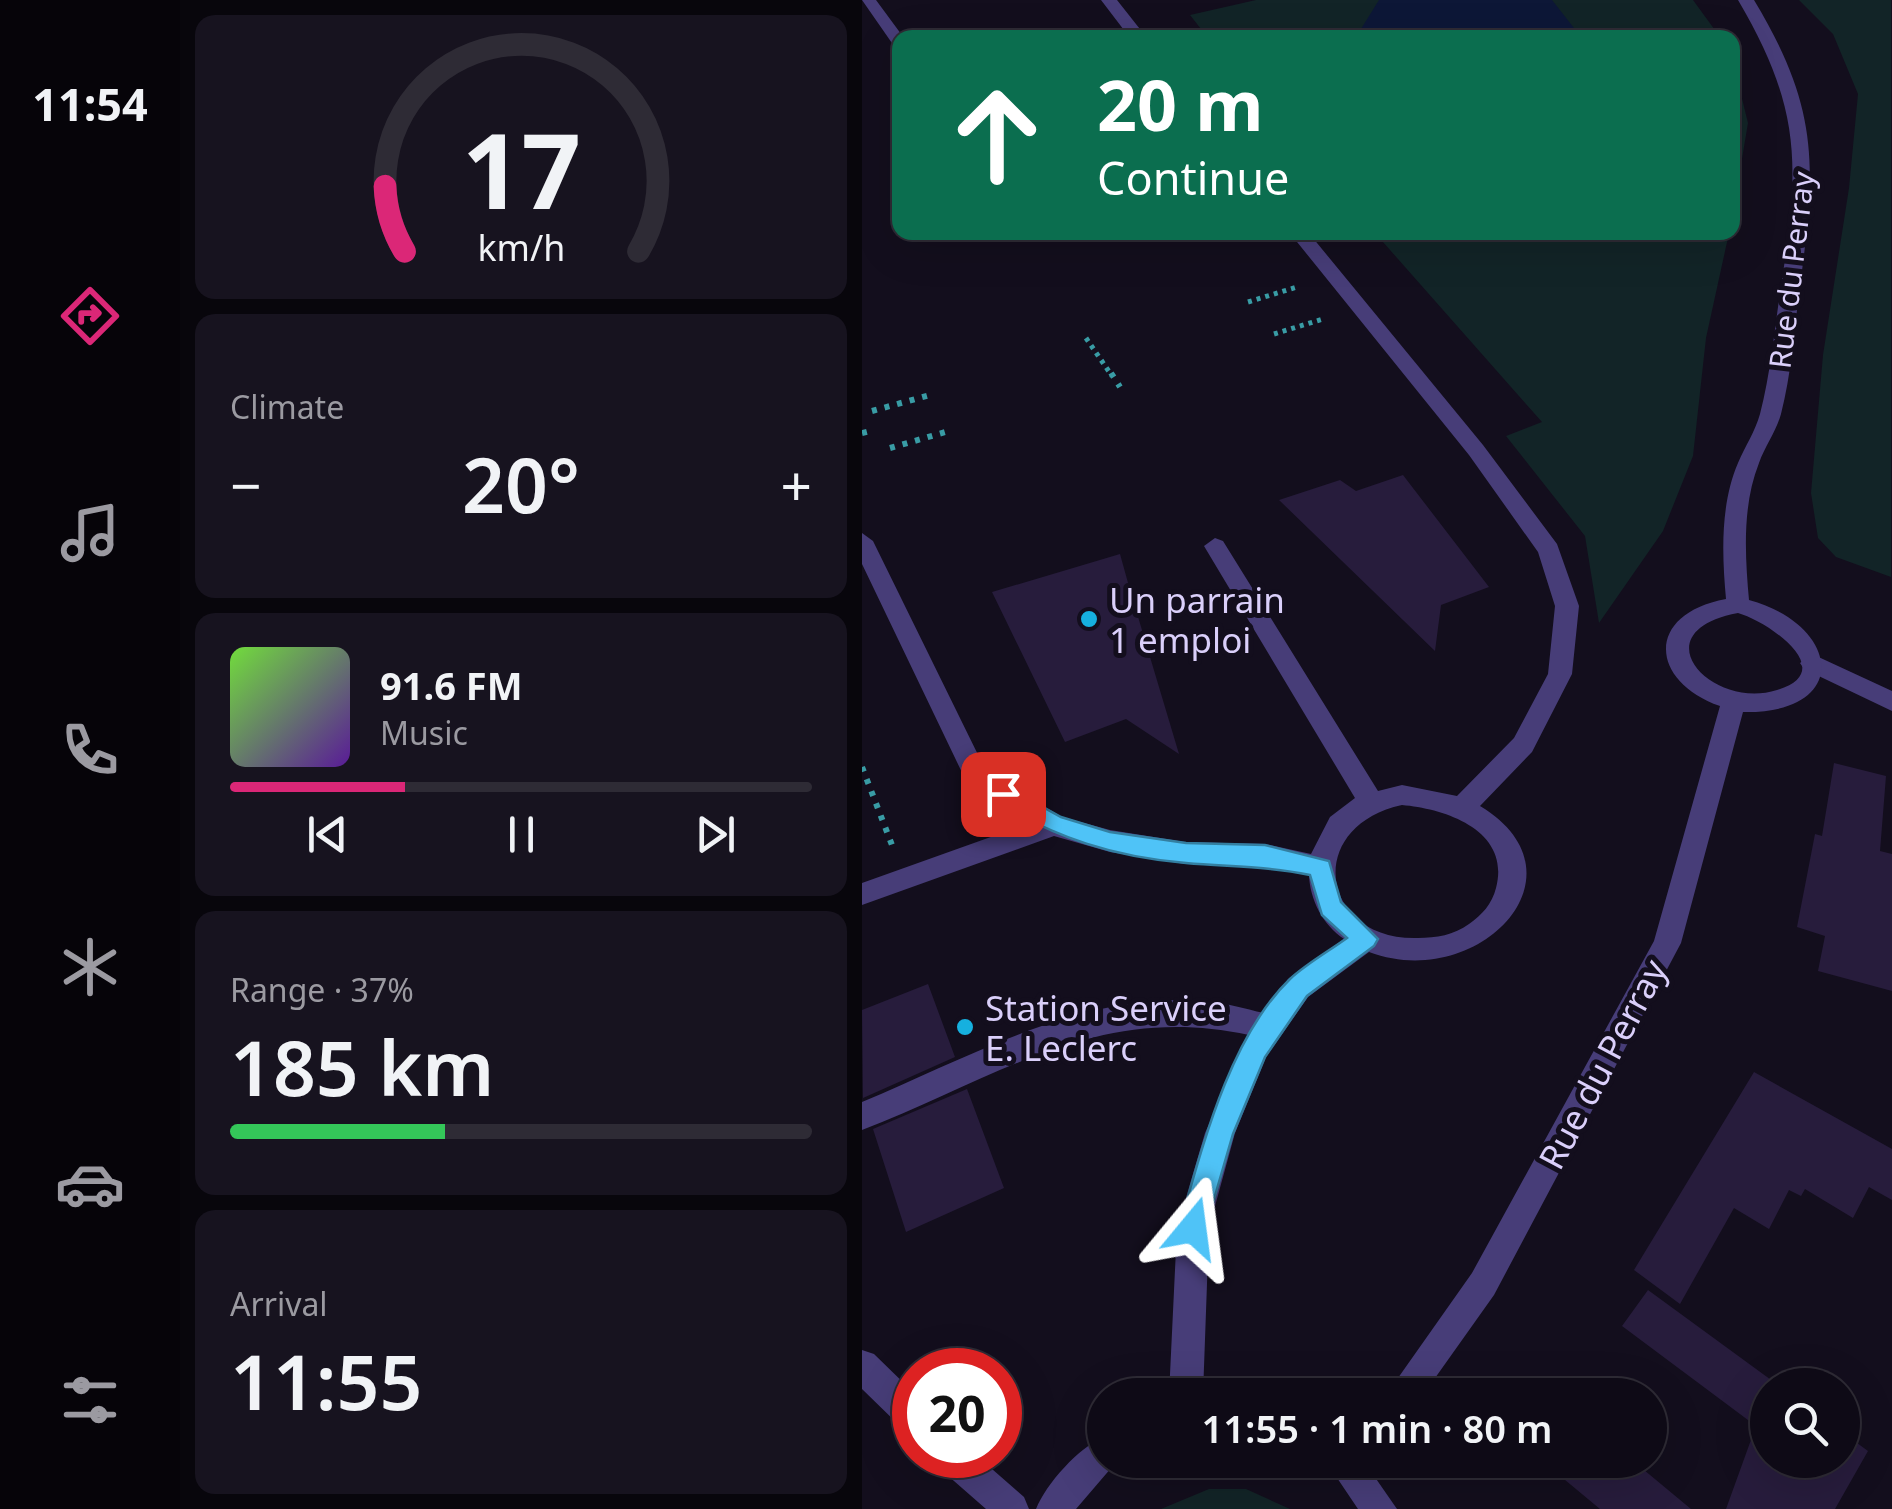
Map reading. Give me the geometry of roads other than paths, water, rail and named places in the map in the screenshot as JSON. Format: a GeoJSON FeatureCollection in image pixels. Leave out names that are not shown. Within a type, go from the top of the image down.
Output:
{"type":"FeatureCollection","features":[{"type":"Feature","properties":{"kind":"street"},"geometry":{"type":"LineString","coordinates":[[1109,0],[1133,30]]}},
{"type":"Feature","properties":{"kind":"street","name":"Rue du Perray"},"geometry":{"type":"LineString","coordinates":[[1738,605],[1732,538],[1747,466],[1768,424],[1807,183],[1802,128],[1789,79],[1769,35],[1746,0]]}},
{"type":"Feature","properties":{"kind":"street"},"geometry":{"type":"LineString","coordinates":[[867,1],[892,33]]}},
{"type":"Feature","properties":{"kind":"street"},"geometry":{"type":"LineString","coordinates":[[1305,240],[1476,450],[1549,550],[1567,606],[1560,674],[1523,745],[1464,806]]}},
{"type":"Feature","properties":{"kind":"street"},"geometry":{"type":"LineString","coordinates":[[862,541],[977,778],[1054,825],[1110,841],[1186,853],[1265,855],[1320,868]]}},
{"type":"Feature","properties":{"kind":"street"},"geometry":{"type":"LineString","coordinates":[[1214,546],[1371,802]]}},
{"type":"Feature","properties":{"kind":"street"},"geometry":{"type":"LineString","coordinates":[[1717,606],[1761,608],[1798,630],[1809,647],[1812,663],[1808,680],[1796,693],[1778,702],[1733,702],[1694,683],[1675,652],[1676,636],[1684,623],[1717,606]]}},
{"type":"Feature","properties":{"kind":"street"},"geometry":{"type":"LineString","coordinates":[[1812,663],[1892,702]]}},
{"type":"Feature","properties":{"kind":"street","name":"Rue du Perray"},"geometry":{"type":"LineString","coordinates":[[1415,1378],[1483,1284],[1667,943],[1733,702]]}},
{"type":"Feature","properties":{"kind":"street"},"geometry":{"type":"LineString","coordinates":[[1402,795],[1434,796],[1464,806],[1488,823],[1505,846],[1511,873],[1506,900],[1490,923],[1464,941],[1432,950],[1397,950],[1365,939],[1330,908],[1320,868],[1335,829],[1371,802],[1402,795]]}},
{"type":"Feature","properties":{"kind":"street"},"geometry":{"type":"LineString","coordinates":[[862,894],[1054,825]]}},
{"type":"Feature","properties":{"kind":"street"},"geometry":{"type":"LineString","coordinates":[[1187,1378],[1193,1228],[1220,1134],[1255,1050],[1298,988],[1365,939]]}},
{"type":"Feature","properties":{"kind":"street"},"geometry":{"type":"LineString","coordinates":[[862,1116],[1078,1026],[1168,1013],[1206,1014],[1270,1028]]}},
{"type":"Feature","properties":{"kind":"street"},"geometry":{"type":"LineString","coordinates":[[862,1366],[892,1392]]}},
{"type":"Feature","properties":{"kind":"street"},"geometry":{"type":"LineString","coordinates":[[1053,1509],[1087,1472]]}},
{"type":"Feature","properties":{"kind":"street"},"geometry":{"type":"LineString","coordinates":[[976,1478],[1012,1509]]}},
{"type":"Feature","properties":{"kind":"street"},"geometry":{"type":"LineString","coordinates":[[1360,1478],[1380,1509]]}},
{"type":"Feature","properties":{"kind":"water"},"geometry":{"type":"Polygon","coordinates":[[[1379,0],[1552,0],[1576,30],[1360,30],[1379,0]]]}},
{"type":"Feature","properties":{"kind":"place","name":"Un parrain 1 emploi"},"geometry":{"type":"Point","coordinates":[1089,619]}},
{"type":"Feature","properties":{"kind":"place","name":"Station Service E. Leclerc"},"geometry":{"type":"Point","coordinates":[965,1027]}}]}
